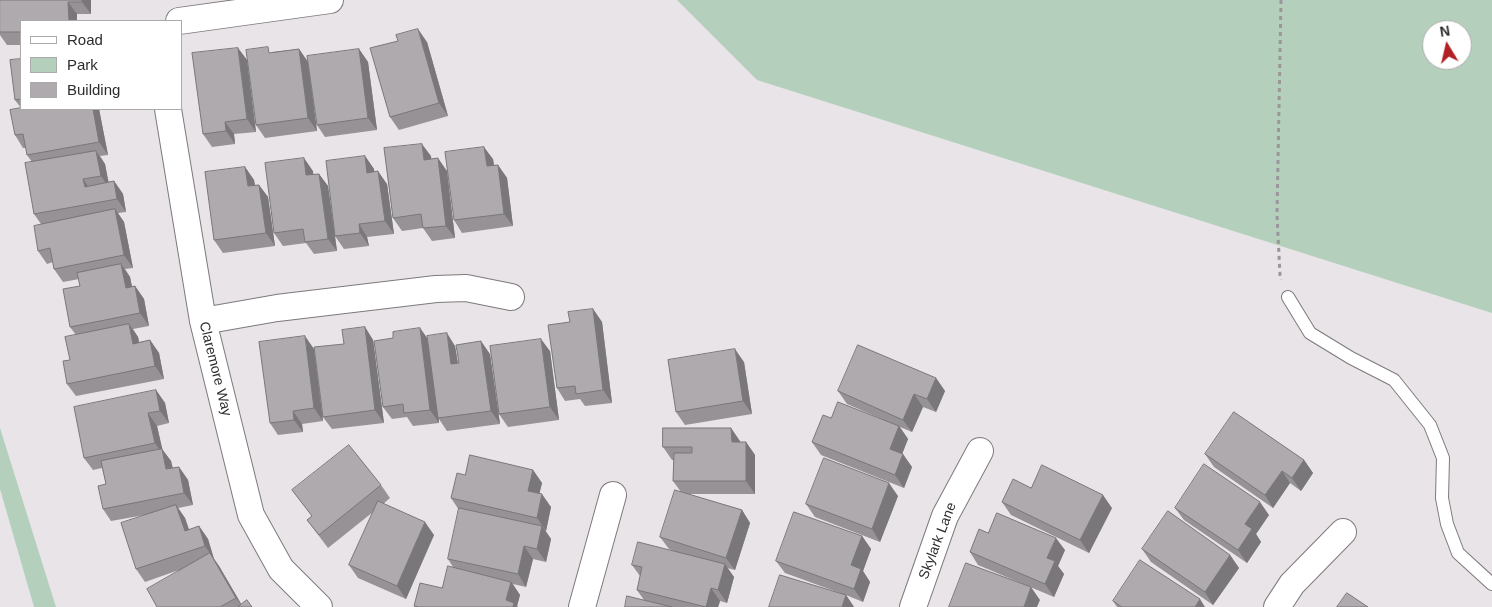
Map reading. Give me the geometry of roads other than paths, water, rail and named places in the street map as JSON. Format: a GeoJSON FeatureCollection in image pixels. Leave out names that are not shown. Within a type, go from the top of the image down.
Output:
{"type":"FeatureCollection","features":[{"type":"Feature","properties":{"kind":"street"},"geometry":{"type":"LineString","coordinates":[[182,21],[330,0]]}},
{"type":"Feature","properties":{"kind":"street","name":"Claremore Way"},"geometry":{"type":"LineString","coordinates":[[168,110],[203,321],[251,515],[281,569],[319,607]]}},
{"type":"Feature","properties":{"kind":"street"},"geometry":{"type":"LineString","coordinates":[[203,321],[277,308],[436,289],[466,288],[511,297]]}},
{"type":"Feature","properties":{"kind":"street","name":"Skylark Lane"},"geometry":{"type":"LineString","coordinates":[[913,607],[945,516],[980,451]]}},
{"type":"Feature","properties":{"kind":"street"},"geometry":{"type":"LineString","coordinates":[[582,607],[613,495]]}},
{"type":"Feature","properties":{"kind":"street"},"geometry":{"type":"LineString","coordinates":[[1277,607],[1292,584],[1343,532]]}},
{"type":"Feature","properties":{"kind":"lane"},"geometry":{"type":"LineString","coordinates":[[1288,297],[1310,333],[1351,358],[1394,380],[1430,425],[1442,458],[1442,498],[1446,524],[1458,553],[1492,584]]}}]}
